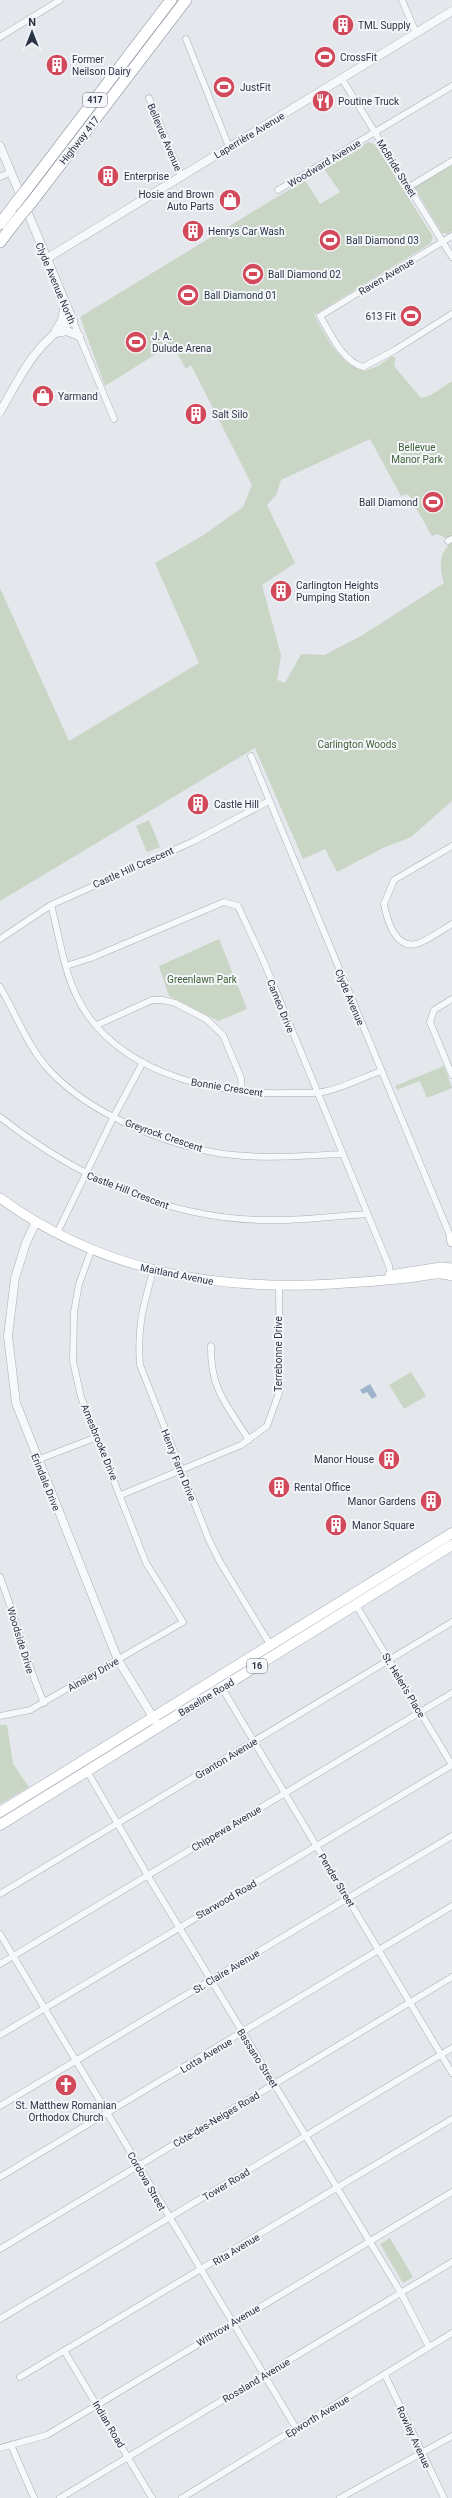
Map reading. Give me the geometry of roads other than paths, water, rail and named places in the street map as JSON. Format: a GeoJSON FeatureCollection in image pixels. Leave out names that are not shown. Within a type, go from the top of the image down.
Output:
{"type":"FeatureCollection","features":[{"type":"Feature","properties":{"kind":"highway","name":"417"},"geometry":{"type":"LineString","coordinates":[[0,224],[171,0]]}},
{"type":"Feature","properties":{"kind":"highway","name":"Highway 417"},"geometry":{"type":"LineString","coordinates":[[0,242],[186,0]]}},
{"type":"Feature","properties":{"kind":"main road","name":"Maitland Avenue"},"geometry":{"type":"LineString","coordinates":[[0,1198],[35,1224],[57,1233],[91,1251],[153,1271],[237,1284],[279,1286],[371,1280],[441,1266],[452,1268]]}},
{"type":"Feature","properties":{"kind":"main road"},"geometry":{"type":"LineString","coordinates":[[441,1266],[452,1259]]}},
{"type":"Feature","properties":{"kind":"main road","name":"Maitland Avenue"},"geometry":{"type":"LineString","coordinates":[[391,1277],[439,1274],[452,1276]]}},
{"type":"Feature","properties":{"kind":"main road","name":"Baseline Road"},"geometry":{"type":"LineString","coordinates":[[0,1812],[156,1722],[222,1688],[356,1605],[452,1533]]}},
{"type":"Feature","properties":{"kind":"main road","name":"Baseline Road"},"geometry":{"type":"LineString","coordinates":[[0,1825],[87,1770],[156,1722],[271,1646],[400,1572],[452,1545]]}},
{"type":"Feature","properties":{"kind":"street"},"geometry":{"type":"LineString","coordinates":[[0,37],[60,0]]}},
{"type":"Feature","properties":{"kind":"street"},"geometry":{"type":"LineString","coordinates":[[402,0],[416,33]]}},
{"type":"Feature","properties":{"kind":"street","name":"Laperrière Avenue"},"geometry":{"type":"LineString","coordinates":[[46,259],[452,11]]}},
{"type":"Feature","properties":{"kind":"street"},"geometry":{"type":"LineString","coordinates":[[186,40],[229,147]]}},
{"type":"Feature","properties":{"kind":"street","name":"McBride Street"},"geometry":{"type":"LineString","coordinates":[[342,79],[452,257]]}},
{"type":"Feature","properties":{"kind":"street","name":"Woodward Avenue"},"geometry":{"type":"LineString","coordinates":[[278,190],[452,86]]}},
{"type":"Feature","properties":{"kind":"street","name":"Bellevue Avenue"},"geometry":{"type":"LineString","coordinates":[[149,98],[182,177]]}},
{"type":"Feature","properties":{"kind":"street","name":"Clyde Avenue North"},"geometry":{"type":"LineString","coordinates":[[0,146],[114,419]]}},
{"type":"Feature","properties":{"kind":"street"},"geometry":{"type":"LineString","coordinates":[[409,187],[452,161]]}},
{"type":"Feature","properties":{"kind":"street"},"geometry":{"type":"LineString","coordinates":[[0,177],[11,172]]}},
{"type":"Feature","properties":{"kind":"street","name":"Raven Avenue"},"geometry":{"type":"LineString","coordinates":[[452,236],[320,316],[347,357],[355,365],[363,367],[395,350],[452,314]]}},
{"type":"Feature","properties":{"kind":"street"},"geometry":{"type":"LineString","coordinates":[[0,412],[28,362],[53,334],[62,320],[65,302]]}},
{"type":"Feature","properties":{"kind":"street"},"geometry":{"type":"LineString","coordinates":[[53,334],[73,321]]}},
{"type":"Feature","properties":{"kind":"street"},"geometry":{"type":"LineString","coordinates":[[53,334],[67,331],[79,336]]}},
{"type":"Feature","properties":{"kind":"street","name":"Clyde Avenue"},"geometry":{"type":"LineString","coordinates":[[251,756],[452,1240]]}},
{"type":"Feature","properties":{"kind":"street","name":"Castle Hill Crescent"},"geometry":{"type":"LineString","coordinates":[[0,938],[51,905],[194,841],[269,801]]}},
{"type":"Feature","properties":{"kind":"street"},"geometry":{"type":"LineString","coordinates":[[452,846],[394,880],[384,904],[397,939],[404,943],[419,943],[452,924]]}},
{"type":"Feature","properties":{"kind":"street","name":"Cameo Drive"},"geometry":{"type":"LineString","coordinates":[[66,966],[91,958],[224,902],[231,902],[238,906],[243,914],[367,1214],[391,1277]]}},
{"type":"Feature","properties":{"kind":"street","name":"Bonnie Crescent"},"geometry":{"type":"LineString","coordinates":[[51,905],[66,966],[76,996],[89,1017],[114,1042],[143,1062],[193,1083],[242,1091],[275,1094],[316,1093],[328,1091],[381,1071]]}},
{"type":"Feature","properties":{"kind":"street","name":"Greyrock Crescent"},"geometry":{"type":"LineString","coordinates":[[0,987],[23,1033],[51,1072],[69,1089],[114,1116],[160,1136],[213,1152],[276,1157],[342,1154]]}},
{"type":"Feature","properties":{"kind":"street"},"geometry":{"type":"LineString","coordinates":[[452,999],[434,1010],[430,1022],[452,1073]]}},
{"type":"Feature","properties":{"kind":"street"},"geometry":{"type":"LineString","coordinates":[[97,1025],[152,1000],[163,1000],[175,1003],[206,1019],[223,1035],[241,1078],[242,1091]]}},
{"type":"Feature","properties":{"kind":"street"},"geometry":{"type":"LineString","coordinates":[[57,1233],[114,1116],[143,1062]]}},
{"type":"Feature","properties":{"kind":"street","name":"Castle Hill Crescent"},"geometry":{"type":"LineString","coordinates":[[0,1118],[86,1175],[163,1205],[210,1216],[276,1220],[367,1214]]}},
{"type":"Feature","properties":{"kind":"street","name":"Erindale Drive"},"geometry":{"type":"LineString","coordinates":[[35,1224],[26,1243],[14,1278],[4,1336],[16,1403],[37,1460],[118,1660],[156,1722]]}},
{"type":"Feature","properties":{"kind":"street","name":"Amesbrooke Drive"},"geometry":{"type":"LineString","coordinates":[[91,1251],[79,1284],[74,1312],[72,1349],[81,1397],[121,1495],[146,1563],[183,1622]]}},
{"type":"Feature","properties":{"kind":"street","name":"Henry Farm Drive"},"geometry":{"type":"LineString","coordinates":[[153,1271],[140,1317],[138,1341],[140,1365],[181,1470],[220,1562],[271,1646]]}},
{"type":"Feature","properties":{"kind":"street","name":"Terrebonne Drive"},"geometry":{"type":"LineString","coordinates":[[121,1495],[249,1440],[267,1426],[280,1390],[279,1286]]}},
{"type":"Feature","properties":{"kind":"street"},"geometry":{"type":"LineString","coordinates":[[212,1346],[211,1365],[215,1386],[249,1440]]}},
{"type":"Feature","properties":{"kind":"street"},"geometry":{"type":"LineString","coordinates":[[37,1460],[97,1437]]}},
{"type":"Feature","properties":{"kind":"street","name":"Woodside Drive"},"geometry":{"type":"LineString","coordinates":[[0,1577],[14,1614],[30,1673],[44,1703]]}},
{"type":"Feature","properties":{"kind":"street","name":"St. Helen's Place"},"geometry":{"type":"LineString","coordinates":[[356,1605],[452,1765]]}},
{"type":"Feature","properties":{"kind":"street","name":"Ainsley Drive"},"geometry":{"type":"LineString","coordinates":[[0,1716],[30,1710],[44,1703],[183,1622]]}},
{"type":"Feature","properties":{"kind":"street","name":"Granton Avenue"},"geometry":{"type":"LineString","coordinates":[[0,1894],[452,1622]]}},
{"type":"Feature","properties":{"kind":"street","name":"Pender Street"},"geometry":{"type":"LineString","coordinates":[[222,1688],[253,1742],[411,2002],[452,2073]]}},
{"type":"Feature","properties":{"kind":"street","name":"Chippewa Avenue"},"geometry":{"type":"LineString","coordinates":[[0,1964],[452,1693]]}},
{"type":"Feature","properties":{"kind":"street","name":"Starwood Road"},"geometry":{"type":"LineString","coordinates":[[0,2035],[452,1765]]}},
{"type":"Feature","properties":{"kind":"street","name":"Bassano Street"},"geometry":{"type":"LineString","coordinates":[[87,1770],[148,1876],[401,2293],[428,2346]]}},
{"type":"Feature","properties":{"kind":"street","name":"St. Claire Avenue"},"geometry":{"type":"LineString","coordinates":[[0,2106],[452,1836]]}},
{"type":"Feature","properties":{"kind":"street","name":"Lotta Avenue"},"geometry":{"type":"LineString","coordinates":[[0,2177],[108,2115],[452,1906]]}},
{"type":"Feature","properties":{"kind":"street","name":"Cordova Street"},"geometry":{"type":"LineString","coordinates":[[0,1934],[169,2219],[233,2322],[296,2428]]}},
{"type":"Feature","properties":{"kind":"street","name":"Côte-des-Neiges Road"},"geometry":{"type":"LineString","coordinates":[[0,2249],[452,1977]]}},
{"type":"Feature","properties":{"kind":"street","name":"Tower Road"},"geometry":{"type":"LineString","coordinates":[[0,2319],[452,2048]]}},
{"type":"Feature","properties":{"kind":"street","name":"Rita Avenue"},"geometry":{"type":"LineString","coordinates":[[20,2377],[65,2352],[452,2119]]}},
{"type":"Feature","properties":{"kind":"street","name":"Withrow Avenue"},"geometry":{"type":"LineString","coordinates":[[0,2448],[47,2435],[96,2404],[452,2192]]}},
{"type":"Feature","properties":{"kind":"street","name":"Rossland Avenue"},"geometry":{"type":"LineString","coordinates":[[60,2498],[452,2262]]}},
{"type":"Feature","properties":{"kind":"street","name":"Epworth Avenue"},"geometry":{"type":"LineString","coordinates":[[182,2498],[385,2375],[428,2346],[452,2333]]}},
{"type":"Feature","properties":{"kind":"street","name":"Indian Road"},"geometry":{"type":"LineString","coordinates":[[65,2352],[152,2498]]}},
{"type":"Feature","properties":{"kind":"street","name":"Rowley Avenue"},"geometry":{"type":"LineString","coordinates":[[385,2375],[444,2498]]}},
{"type":"Feature","properties":{"kind":"street"},"geometry":{"type":"LineString","coordinates":[[340,2498],[422,2454],[452,2436]]}},
{"type":"Feature","properties":{"kind":"street"},"geometry":{"type":"LineString","coordinates":[[12,2445],[34,2498]]}},
{"type":"Feature","properties":{"kind":"water"},"geometry":{"type":"Polygon","coordinates":[[[370,1384],[377,1396],[372,1399],[367,1392],[363,1394],[360,1390],[370,1384]]]}},
{"type":"Feature","properties":{"kind":"place","name":"TML Supply"},"geometry":{"type":"Point","coordinates":[343,25]}},
{"type":"Feature","properties":{"kind":"place","name":"CrossFit"},"geometry":{"type":"Point","coordinates":[325,57]}},
{"type":"Feature","properties":{"kind":"place","name":"Former Neilson Dairy"},"geometry":{"type":"Point","coordinates":[57,65]}},
{"type":"Feature","properties":{"kind":"place","name":"JustFit"},"geometry":{"type":"Point","coordinates":[224,87]}},
{"type":"Feature","properties":{"kind":"place","name":"Poutine Truck"},"geometry":{"type":"Point","coordinates":[323,101]}},
{"type":"Feature","properties":{"kind":"place","name":"Enterprise"},"geometry":{"type":"Point","coordinates":[108,176]}},
{"type":"Feature","properties":{"kind":"place","name":"Hosie and Brown Auto Parts"},"geometry":{"type":"Point","coordinates":[230,200]}},
{"type":"Feature","properties":{"kind":"place","name":"Henrys Car Wash"},"geometry":{"type":"Point","coordinates":[193,231]}},
{"type":"Feature","properties":{"kind":"place","name":"Ball Diamond 03"},"geometry":{"type":"Point","coordinates":[330,240]}},
{"type":"Feature","properties":{"kind":"place","name":"Ball Diamond 02"},"geometry":{"type":"Point","coordinates":[253,274]}},
{"type":"Feature","properties":{"kind":"place","name":"Ball Diamond 01"},"geometry":{"type":"Point","coordinates":[188,295]}},
{"type":"Feature","properties":{"kind":"place","name":"613 Fit"},"geometry":{"type":"Point","coordinates":[411,316]}},
{"type":"Feature","properties":{"kind":"place","name":"J. A. Dulude Arena"},"geometry":{"type":"Point","coordinates":[136,342]}},
{"type":"Feature","properties":{"kind":"place","name":"Yarmand"},"geometry":{"type":"Point","coordinates":[43,396]}},
{"type":"Feature","properties":{"kind":"place","name":"Salt Silo"},"geometry":{"type":"Point","coordinates":[196,414]}},
{"type":"Feature","properties":{"kind":"place","name":"Ball Diamond"},"geometry":{"type":"Point","coordinates":[433,502]}},
{"type":"Feature","properties":{"kind":"place","name":"Carlington Heights Pumping Station"},"geometry":{"type":"Point","coordinates":[281,591]}},
{"type":"Feature","properties":{"kind":"place","name":"Castle Hill"},"geometry":{"type":"Point","coordinates":[198,804]}},
{"type":"Feature","properties":{"kind":"place","name":"Manor House"},"geometry":{"type":"Point","coordinates":[389,1459]}},
{"type":"Feature","properties":{"kind":"place","name":"Rental Office"},"geometry":{"type":"Point","coordinates":[279,1487]}},
{"type":"Feature","properties":{"kind":"place","name":"Manor Gardens"},"geometry":{"type":"Point","coordinates":[431,1501]}},
{"type":"Feature","properties":{"kind":"place","name":"Manor Square"},"geometry":{"type":"Point","coordinates":[336,1525]}},
{"type":"Feature","properties":{"kind":"place","name":"St. Matthew Romanian Orthodox Church"},"geometry":{"type":"Point","coordinates":[66,2085]}},
{"type":"Feature","properties":{"kind":"park label","name":"Bellevue Manor Park"},"geometry":{"type":"Point","coordinates":[417,452]}},
{"type":"Feature","properties":{"kind":"park label","name":"Carlington Woods"},"geometry":{"type":"Point","coordinates":[357,744]}},
{"type":"Feature","properties":{"kind":"park label","name":"Greenlawn Park"},"geometry":{"type":"Point","coordinates":[202,979]}}]}
